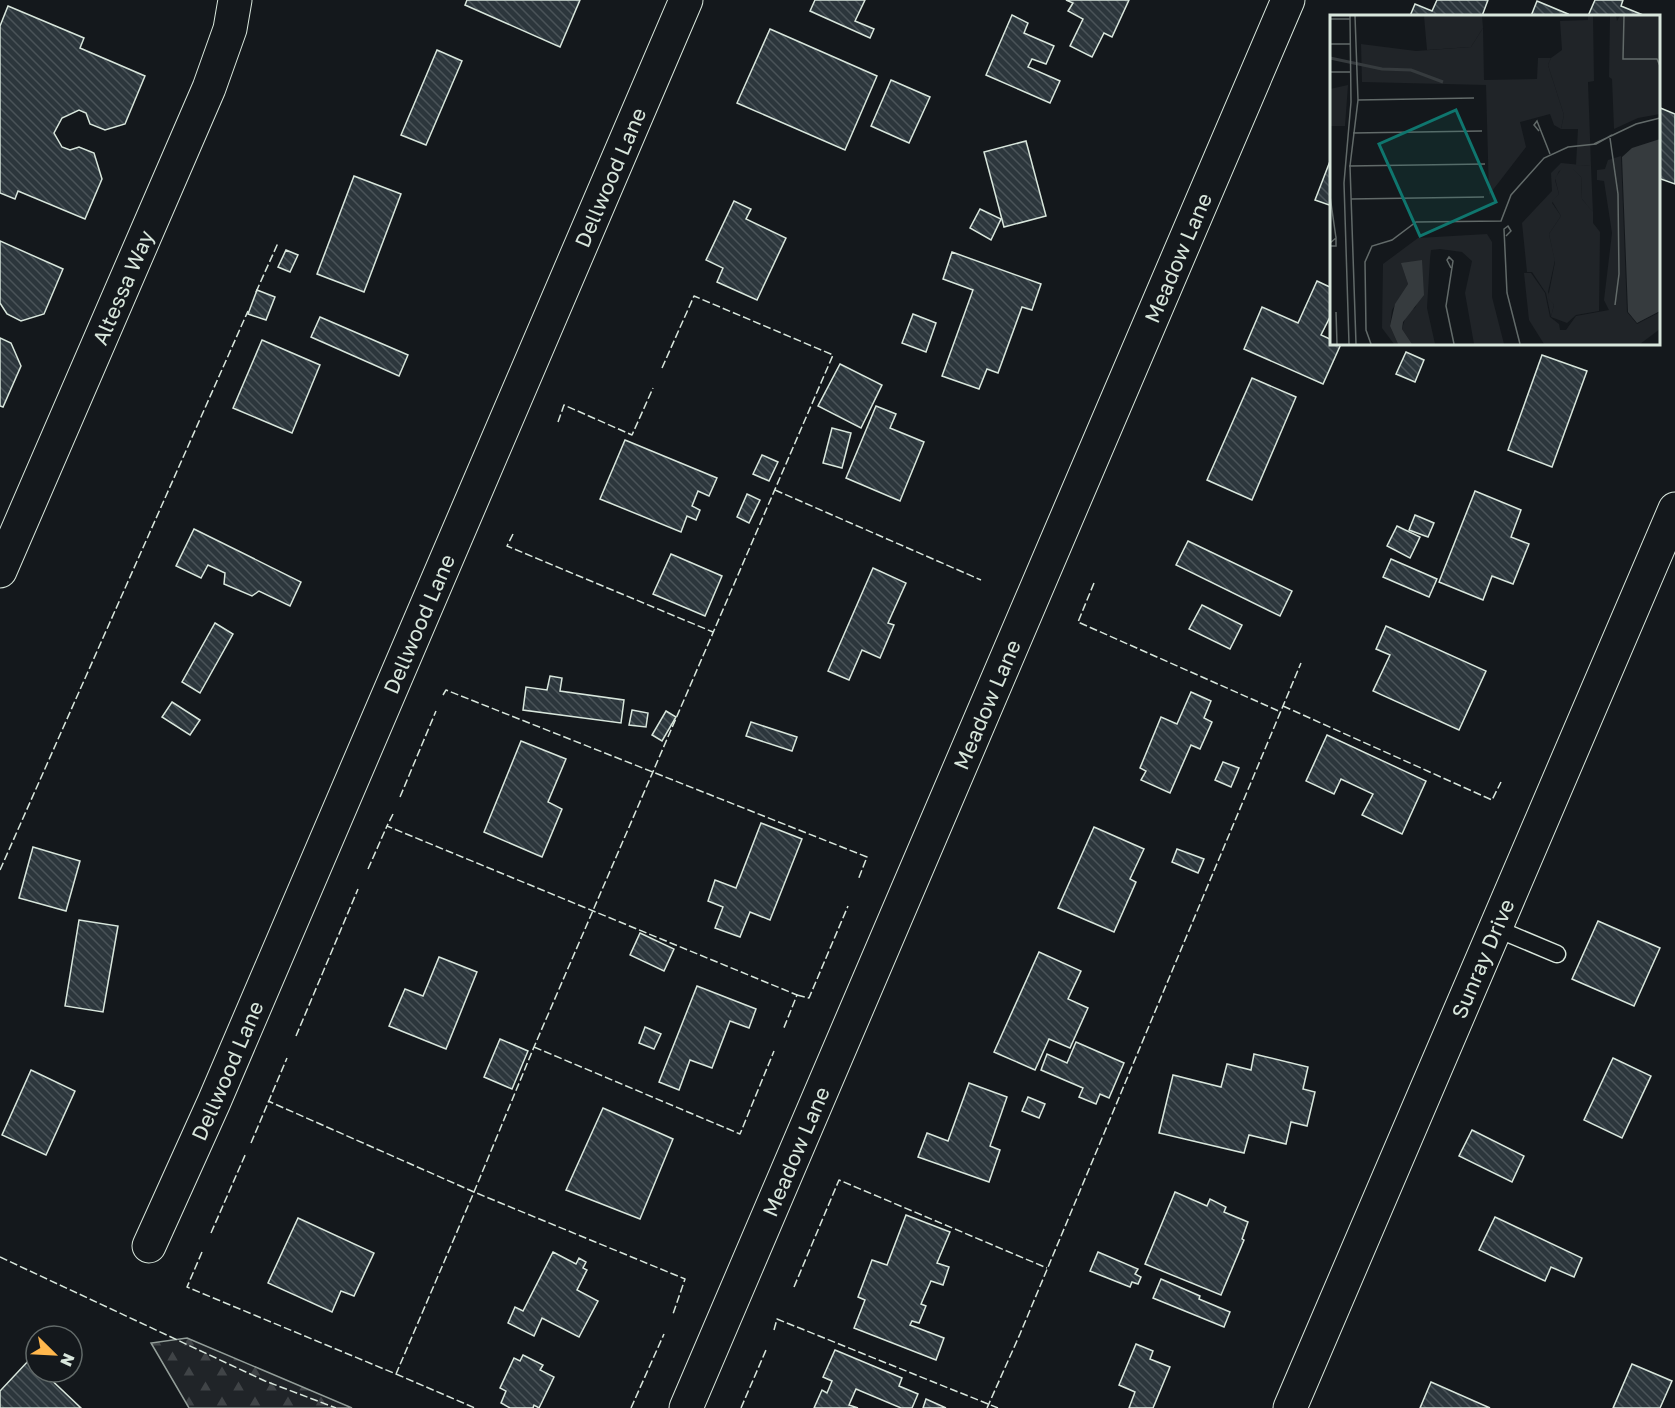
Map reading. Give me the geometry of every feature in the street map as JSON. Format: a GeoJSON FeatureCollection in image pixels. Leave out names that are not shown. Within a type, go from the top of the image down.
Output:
{"type":"FeatureCollection","features":[{"type":"Feature","properties":{"kind":"street","name":"Altessa Way"},"geometry":{"type":"LineString","coordinates":[[0,571],[209,88],[230,29],[235,0]]}},
{"type":"Feature","properties":{"kind":"street","name":"Dellwood Lane"},"geometry":{"type":"LineString","coordinates":[[149,1246],[214,1102],[686,0]]}},
{"type":"Feature","properties":{"kind":"street","name":"Meadow Lane"},"geometry":{"type":"LineString","coordinates":[[686,1408],[1288,0]]}},
{"type":"Feature","properties":{"kind":"street","name":"Sunray Drive"},"geometry":{"type":"LineString","coordinates":[[1290,1408],[1675,509]]}},
{"type":"Feature","properties":{"kind":"lane"},"geometry":{"type":"LineString","coordinates":[[1496,928],[1557,954]]}},
{"type":"Feature","properties":{"kind":"green space"},"geometry":{"type":"Polygon","coordinates":[[[187,1338],[352,1408],[189,1408],[151,1343],[187,1338]]]}},
{"type":"Feature","properties":{"kind":"building"},"geometry":{"type":"Polygon","coordinates":[[[467,0],[580,0],[560,47],[465,5],[467,0]]]}},
{"type":"Feature","properties":{"kind":"building"},"geometry":{"type":"Polygon","coordinates":[[[815,0],[865,0],[855,21],[874,29],[870,38],[810,11],[815,0]]]}},
{"type":"Feature","properties":{"kind":"building"},"geometry":{"type":"Polygon","coordinates":[[[1066,0],[1129,0],[1112,37],[1104,33],[1092,57],[1070,46],[1083,19],[1068,11],[1073,3],[1066,0]]]}},
{"type":"Feature","properties":{"kind":"building"},"geometry":{"type":"Polygon","coordinates":[[[1437,0],[1488,0],[1482,15],[1410,15],[1415,4],[1432,11],[1437,0]]]}},
{"type":"Feature","properties":{"kind":"building"},"geometry":{"type":"Polygon","coordinates":[[[1595,0],[1623,0],[1621,6],[1643,15],[1588,15],[1595,0]]]}},
{"type":"Feature","properties":{"kind":"building"},"geometry":{"type":"Polygon","coordinates":[[[1537,1],[1568,14],[1568,15],[1531,15],[1537,1]]]}},
{"type":"Feature","properties":{"kind":"building"},"geometry":{"type":"Polygon","coordinates":[[[8,6],[84,38],[80,48],[145,76],[125,124],[105,130],[90,124],[86,113],[79,110],[62,118],[54,133],[62,147],[70,150],[79,147],[94,153],[102,179],[85,219],[18,191],[15,199],[0,193],[0,26],[8,6]]]}},
{"type":"Feature","properties":{"kind":"building"},"geometry":{"type":"Polygon","coordinates":[[[1012,15],[1028,23],[1024,33],[1054,46],[1046,64],[1032,59],[1028,67],[1060,81],[1050,103],[986,75],[1012,15]]]}},
{"type":"Feature","properties":{"kind":"building"},"geometry":{"type":"Polygon","coordinates":[[[770,29],[877,76],[845,150],[737,103],[770,29]]]}},
{"type":"Feature","properties":{"kind":"building"},"geometry":{"type":"Polygon","coordinates":[[[437,50],[462,61],[426,145],[401,135],[437,50]]]}},
{"type":"Feature","properties":{"kind":"building"},"geometry":{"type":"Polygon","coordinates":[[[891,80],[930,97],[909,143],[871,126],[891,80]]]}},
{"type":"Feature","properties":{"kind":"building"},"geometry":{"type":"Polygon","coordinates":[[[1660,108],[1675,114],[1675,184],[1660,179],[1660,108]]]}},
{"type":"Feature","properties":{"kind":"building"},"geometry":{"type":"Polygon","coordinates":[[[1026,141],[1046,216],[1004,227],[984,152],[1026,141]]]}},
{"type":"Feature","properties":{"kind":"building"},"geometry":{"type":"Polygon","coordinates":[[[1330,161],[1330,205],[1315,200],[1330,161]]]}},
{"type":"Feature","properties":{"kind":"building"},"geometry":{"type":"Polygon","coordinates":[[[354,176],[401,194],[364,292],[317,274],[354,176]]]}},
{"type":"Feature","properties":{"kind":"building"},"geometry":{"type":"Polygon","coordinates":[[[734,201],[751,209],[746,219],[786,238],[757,300],[717,282],[723,268],[706,260],[734,201]]]}},
{"type":"Feature","properties":{"kind":"building"},"geometry":{"type":"Polygon","coordinates":[[[980,209],[1001,219],[991,240],[970,228],[980,209]]]}},
{"type":"Feature","properties":{"kind":"building"},"geometry":{"type":"Polygon","coordinates":[[[0,241],[63,269],[44,314],[21,321],[7,314],[0,303],[0,241]]]}},
{"type":"Feature","properties":{"kind":"building"},"geometry":{"type":"Polygon","coordinates":[[[286,250],[298,255],[290,272],[278,267],[286,250]]]}},
{"type":"Feature","properties":{"kind":"building"},"geometry":{"type":"Polygon","coordinates":[[[952,252],[1041,284],[1032,310],[1022,307],[998,373],[987,369],[979,389],[942,376],[973,290],[943,279],[952,252]]]}},
{"type":"Feature","properties":{"kind":"building"},"geometry":{"type":"Polygon","coordinates":[[[1317,281],[1330,287],[1330,317],[1321,335],[1330,339],[1330,345],[1341,345],[1323,384],[1244,349],[1262,307],[1298,323],[1317,281]]]}},
{"type":"Feature","properties":{"kind":"building"},"geometry":{"type":"Polygon","coordinates":[[[257,290],[275,297],[266,320],[248,314],[257,290]]]}},
{"type":"Feature","properties":{"kind":"building"},"geometry":{"type":"Polygon","coordinates":[[[913,314],[936,323],[926,352],[902,343],[913,314]]]}},
{"type":"Feature","properties":{"kind":"building"},"geometry":{"type":"Polygon","coordinates":[[[320,317],[408,355],[399,376],[311,337],[320,317]]]}},
{"type":"Feature","properties":{"kind":"building"},"geometry":{"type":"Polygon","coordinates":[[[0,338],[11,343],[21,366],[3,407],[0,406],[0,338]]]}},
{"type":"Feature","properties":{"kind":"building"},"geometry":{"type":"Polygon","coordinates":[[[262,340],[320,365],[292,433],[233,408],[262,340]]]}},
{"type":"Feature","properties":{"kind":"building"},"geometry":{"type":"Polygon","coordinates":[[[1406,352],[1424,360],[1415,382],[1396,374],[1406,352]]]}},
{"type":"Feature","properties":{"kind":"building"},"geometry":{"type":"Polygon","coordinates":[[[1542,355],[1587,371],[1552,467],[1508,450],[1542,355]]]}},
{"type":"Feature","properties":{"kind":"building"},"geometry":{"type":"Polygon","coordinates":[[[840,364],[882,385],[861,428],[818,406],[840,364]]]}},
{"type":"Feature","properties":{"kind":"building"},"geometry":{"type":"Polygon","coordinates":[[[1252,378],[1296,397],[1252,500],[1207,480],[1252,378]]]}},
{"type":"Feature","properties":{"kind":"building"},"geometry":{"type":"Polygon","coordinates":[[[876,406],[896,414],[890,428],[924,442],[900,501],[846,478],[876,406]]]}},
{"type":"Feature","properties":{"kind":"building"},"geometry":{"type":"Polygon","coordinates":[[[832,428],[851,433],[842,468],[823,463],[832,428]]]}},
{"type":"Feature","properties":{"kind":"building"},"geometry":{"type":"Polygon","coordinates":[[[625,440],[717,478],[709,496],[698,491],[692,506],[700,510],[696,520],[687,516],[681,532],[600,499],[625,440]]]}},
{"type":"Feature","properties":{"kind":"building"},"geometry":{"type":"Polygon","coordinates":[[[762,455],[778,462],[769,481],[753,474],[762,455]]]}},
{"type":"Feature","properties":{"kind":"building"},"geometry":{"type":"Polygon","coordinates":[[[1475,491],[1521,510],[1511,537],[1529,544],[1513,584],[1492,576],[1483,600],[1439,582],[1475,491]]]}},
{"type":"Feature","properties":{"kind":"building"},"geometry":{"type":"Polygon","coordinates":[[[747,494],[760,500],[749,523],[737,517],[747,494]]]}},
{"type":"Feature","properties":{"kind":"building"},"geometry":{"type":"Polygon","coordinates":[[[1415,515],[1434,523],[1428,537],[1409,530],[1415,515]]]}},
{"type":"Feature","properties":{"kind":"building"},"geometry":{"type":"Polygon","coordinates":[[[1397,526],[1420,537],[1410,558],[1387,546],[1397,526]]]}},
{"type":"Feature","properties":{"kind":"building"},"geometry":{"type":"Polygon","coordinates":[[[194,529],[301,582],[290,606],[259,591],[252,596],[224,584],[225,573],[208,565],[201,578],[176,566],[194,529]]]}},
{"type":"Feature","properties":{"kind":"building"},"geometry":{"type":"Polygon","coordinates":[[[1188,541],[1292,591],[1280,616],[1176,565],[1188,541]]]}},
{"type":"Feature","properties":{"kind":"building"},"geometry":{"type":"Polygon","coordinates":[[[671,554],[722,576],[705,616],[653,594],[671,554]]]}},
{"type":"Feature","properties":{"kind":"building"},"geometry":{"type":"Polygon","coordinates":[[[1391,559],[1437,579],[1429,597],[1383,577],[1391,559]]]}},
{"type":"Feature","properties":{"kind":"building"},"geometry":{"type":"Polygon","coordinates":[[[873,568],[906,583],[888,623],[894,625],[880,658],[862,650],[849,680],[828,671],[873,568]]]}},
{"type":"Feature","properties":{"kind":"building"},"geometry":{"type":"Polygon","coordinates":[[[1202,605],[1242,625],[1230,649],[1189,629],[1202,605]]]}},
{"type":"Feature","properties":{"kind":"building"},"geometry":{"type":"Polygon","coordinates":[[[215,623],[233,634],[200,693],[182,682],[215,623]]]}},
{"type":"Feature","properties":{"kind":"building"},"geometry":{"type":"Polygon","coordinates":[[[1386,626],[1486,671],[1459,730],[1373,691],[1390,655],[1376,649],[1386,626]]]}},
{"type":"Feature","properties":{"kind":"building"},"geometry":{"type":"Polygon","coordinates":[[[550,676],[562,678],[560,691],[624,700],[621,723],[523,710],[526,687],[547,690],[550,676]]]}},
{"type":"Feature","properties":{"kind":"building"},"geometry":{"type":"Polygon","coordinates":[[[1191,692],[1211,701],[1204,718],[1212,722],[1200,749],[1191,745],[1170,793],[1141,780],[1146,771],[1140,768],[1161,717],[1177,724],[1191,692]]]}},
{"type":"Feature","properties":{"kind":"building"},"geometry":{"type":"Polygon","coordinates":[[[172,702],[200,720],[190,735],[162,717],[172,702]]]}},
{"type":"Feature","properties":{"kind":"building"},"geometry":{"type":"Polygon","coordinates":[[[632,710],[648,713],[646,727],[629,725],[632,710]]]}},
{"type":"Feature","properties":{"kind":"building"},"geometry":{"type":"Polygon","coordinates":[[[666,711],[676,717],[662,741],[652,735],[666,711]]]}},
{"type":"Feature","properties":{"kind":"building"},"geometry":{"type":"Polygon","coordinates":[[[751,722],[797,737],[792,751],[746,736],[751,722]]]}},
{"type":"Feature","properties":{"kind":"building"},"geometry":{"type":"Polygon","coordinates":[[[1327,735],[1426,781],[1402,834],[1362,815],[1373,794],[1341,779],[1334,794],[1306,781],[1327,735]]]}},
{"type":"Feature","properties":{"kind":"building"},"geometry":{"type":"Polygon","coordinates":[[[521,741],[566,759],[548,802],[562,809],[542,857],[484,832],[521,741]]]}},
{"type":"Feature","properties":{"kind":"building"},"geometry":{"type":"Polygon","coordinates":[[[1223,762],[1239,768],[1231,787],[1215,780],[1223,762]]]}},
{"type":"Feature","properties":{"kind":"building"},"geometry":{"type":"Polygon","coordinates":[[[761,823],[802,839],[770,920],[750,912],[740,937],[715,928],[723,907],[708,901],[715,880],[736,888],[761,823]]]}},
{"type":"Feature","properties":{"kind":"building"},"geometry":{"type":"Polygon","coordinates":[[[1094,827],[1144,849],[1130,879],[1136,882],[1114,932],[1058,908],[1094,827]]]}},
{"type":"Feature","properties":{"kind":"building"},"geometry":{"type":"Polygon","coordinates":[[[33,847],[80,861],[66,911],[19,898],[33,847]]]}},
{"type":"Feature","properties":{"kind":"building"},"geometry":{"type":"Polygon","coordinates":[[[1177,849],[1204,859],[1198,873],[1172,862],[1177,849]]]}},
{"type":"Feature","properties":{"kind":"building"},"geometry":{"type":"Polygon","coordinates":[[[79,920],[118,926],[103,1012],[65,1006],[79,920]]]}},
{"type":"Feature","properties":{"kind":"building"},"geometry":{"type":"Polygon","coordinates":[[[1598,921],[1660,948],[1634,1006],[1572,979],[1598,921]]]}},
{"type":"Feature","properties":{"kind":"building"},"geometry":{"type":"Polygon","coordinates":[[[640,933],[674,949],[664,971],[630,955],[640,933]]]}},
{"type":"Feature","properties":{"kind":"building"},"geometry":{"type":"Polygon","coordinates":[[[1039,952],[1081,971],[1068,999],[1088,1008],[1070,1048],[1049,1039],[1035,1070],[994,1052],[1039,952]]]}},
{"type":"Feature","properties":{"kind":"building"},"geometry":{"type":"Polygon","coordinates":[[[439,957],[477,972],[446,1049],[389,1026],[405,989],[423,996],[439,957]]]}},
{"type":"Feature","properties":{"kind":"building"},"geometry":{"type":"Polygon","coordinates":[[[697,986],[756,1009],[749,1028],[730,1021],[712,1068],[690,1060],[679,1090],[659,1082],[697,986]]]}},
{"type":"Feature","properties":{"kind":"building"},"geometry":{"type":"Polygon","coordinates":[[[645,1027],[661,1034],[654,1049],[639,1043],[645,1027]]]}},
{"type":"Feature","properties":{"kind":"building"},"geometry":{"type":"Polygon","coordinates":[[[500,1039],[528,1051],[512,1089],[484,1077],[500,1039]]]}},
{"type":"Feature","properties":{"kind":"building"},"geometry":{"type":"Polygon","coordinates":[[[1076,1042],[1124,1063],[1109,1098],[1100,1094],[1096,1104],[1079,1097],[1083,1088],[1041,1070],[1047,1054],[1067,1063],[1076,1042]]]}},
{"type":"Feature","properties":{"kind":"building"},"geometry":{"type":"Polygon","coordinates":[[[1254,1054],[1308,1067],[1303,1089],[1315,1092],[1307,1126],[1291,1122],[1286,1144],[1249,1135],[1244,1153],[1159,1133],[1173,1075],[1221,1087],[1227,1064],[1251,1070],[1254,1054]]]}},
{"type":"Feature","properties":{"kind":"building"},"geometry":{"type":"Polygon","coordinates":[[[1613,1058],[1651,1076],[1622,1138],[1584,1120],[1613,1058]]]}},
{"type":"Feature","properties":{"kind":"building"},"geometry":{"type":"Polygon","coordinates":[[[31,1070],[75,1091],[46,1155],[2,1135],[31,1070]]]}},
{"type":"Feature","properties":{"kind":"building"},"geometry":{"type":"Polygon","coordinates":[[[969,1083],[1007,1097],[990,1146],[1000,1150],[989,1182],[918,1157],[927,1133],[948,1141],[969,1083]]]}},
{"type":"Feature","properties":{"kind":"building"},"geometry":{"type":"Polygon","coordinates":[[[1028,1097],[1045,1104],[1039,1118],[1022,1111],[1028,1097]]]}},
{"type":"Feature","properties":{"kind":"building"},"geometry":{"type":"Polygon","coordinates":[[[603,1108],[673,1139],[640,1219],[566,1190],[603,1108]]]}},
{"type":"Feature","properties":{"kind":"building"},"geometry":{"type":"Polygon","coordinates":[[[1472,1130],[1524,1156],[1512,1182],[1459,1156],[1472,1130]]]}},
{"type":"Feature","properties":{"kind":"building"},"geometry":{"type":"Polygon","coordinates":[[[1175,1192],[1207,1206],[1210,1199],[1226,1207],[1224,1212],[1248,1222],[1242,1239],[1244,1240],[1221,1295],[1145,1264],[1175,1192]]]}},
{"type":"Feature","properties":{"kind":"building"},"geometry":{"type":"Polygon","coordinates":[[[906,1215],[950,1232],[937,1263],[949,1267],[943,1285],[931,1281],[921,1304],[926,1306],[919,1323],[912,1321],[910,1325],[944,1338],[936,1360],[854,1328],[865,1300],[858,1297],[872,1260],[887,1265],[906,1215]]]}},
{"type":"Feature","properties":{"kind":"building"},"geometry":{"type":"Polygon","coordinates":[[[1495,1217],[1582,1258],[1574,1277],[1551,1267],[1545,1281],[1479,1250],[1495,1217]]]}},
{"type":"Feature","properties":{"kind":"building"},"geometry":{"type":"Polygon","coordinates":[[[298,1218],[374,1253],[354,1296],[341,1291],[332,1312],[268,1283],[298,1218]]]}},
{"type":"Feature","properties":{"kind":"building"},"geometry":{"type":"Polygon","coordinates":[[[553,1252],[576,1264],[579,1258],[586,1262],[583,1268],[587,1270],[577,1290],[598,1301],[579,1337],[542,1318],[534,1336],[508,1323],[515,1307],[523,1311],[553,1252]]]}},
{"type":"Feature","properties":{"kind":"building"},"geometry":{"type":"Polygon","coordinates":[[[1098,1252],[1138,1269],[1135,1274],[1141,1277],[1138,1284],[1132,1282],[1130,1287],[1090,1271],[1098,1252]]]}},
{"type":"Feature","properties":{"kind":"building"},"geometry":{"type":"Polygon","coordinates":[[[1161,1279],[1230,1312],[1224,1327],[1153,1298],[1161,1279]]]}},
{"type":"Feature","properties":{"kind":"building"},"geometry":{"type":"Polygon","coordinates":[[[1136,1344],[1153,1351],[1150,1359],[1170,1367],[1153,1408],[1129,1408],[1135,1392],[1119,1385],[1136,1344]]]}},
{"type":"Feature","properties":{"kind":"building"},"geometry":{"type":"Polygon","coordinates":[[[835,1350],[902,1378],[899,1386],[918,1394],[912,1408],[901,1408],[856,1389],[849,1405],[858,1408],[814,1408],[822,1390],[827,1393],[832,1381],[823,1377],[835,1350]]]}},
{"type":"Feature","properties":{"kind":"building"},"geometry":{"type":"Polygon","coordinates":[[[523,1355],[543,1365],[540,1370],[554,1377],[539,1408],[534,1405],[533,1408],[510,1408],[501,1403],[506,1391],[500,1388],[514,1358],[520,1361],[523,1355]]]}},
{"type":"Feature","properties":{"kind":"building"},"geometry":{"type":"Polygon","coordinates":[[[1632,1364],[1672,1381],[1660,1408],[1613,1408],[1632,1364]]]}},
{"type":"Feature","properties":{"kind":"building"},"geometry":{"type":"Polygon","coordinates":[[[24,1365],[24,1384],[56,1384],[81,1408],[0,1408],[0,1391],[24,1365]]]}},
{"type":"Feature","properties":{"kind":"building"},"geometry":{"type":"Polygon","coordinates":[[[1431,1382],[1490,1408],[1420,1408],[1431,1382]]]}},
{"type":"Feature","properties":{"kind":"building"},"geometry":{"type":"Polygon","coordinates":[[[926,1399],[946,1408],[923,1408],[926,1399]]]}},
{"type":"Feature","properties":{"kind":"fence"},"geometry":{"type":"LineString","coordinates":[[256,292],[278,243]]}},
{"type":"Feature","properties":{"kind":"fence"},"geometry":{"type":"LineString","coordinates":[[662,368],[694,296],[833,355],[534,1047],[474,1192],[685,1279],[673,1314]]}},
{"type":"Feature","properties":{"kind":"fence"},"geometry":{"type":"LineString","coordinates":[[0,870],[248,311]]}},
{"type":"Feature","properties":{"kind":"fence"},"geometry":{"type":"LineString","coordinates":[[558,422],[564,405],[632,435],[653,388]]}},
{"type":"Feature","properties":{"kind":"fence"},"geometry":{"type":"LineString","coordinates":[[775,490],[981,580]]}},
{"type":"Feature","properties":{"kind":"fence"},"geometry":{"type":"LineString","coordinates":[[513,534],[507,546],[713,632]]}},
{"type":"Feature","properties":{"kind":"fence"},"geometry":{"type":"LineString","coordinates":[[1094,583],[1078,622],[1281,712]]}},
{"type":"Feature","properties":{"kind":"fence"},"geometry":{"type":"LineString","coordinates":[[987,1408],[1301,663]]}},
{"type":"Feature","properties":{"kind":"fence"},"geometry":{"type":"LineString","coordinates":[[443,695],[446,690],[867,857],[858,880]]}},
{"type":"Feature","properties":{"kind":"fence"},"geometry":{"type":"LineString","coordinates":[[1283,706],[1492,800],[1501,782]]}},
{"type":"Feature","properties":{"kind":"fence"},"geometry":{"type":"LineString","coordinates":[[400,797],[436,711]]}},
{"type":"Feature","properties":{"kind":"fence"},"geometry":{"type":"LineString","coordinates":[[393,814],[387,826],[797,995],[783,1030]]}},
{"type":"Feature","properties":{"kind":"fence"},"geometry":{"type":"LineString","coordinates":[[368,869],[387,826]]}},
{"type":"Feature","properties":{"kind":"fence"},"geometry":{"type":"LineString","coordinates":[[296,1036],[358,889]]}},
{"type":"Feature","properties":{"kind":"fence"},"geometry":{"type":"LineString","coordinates":[[797,995],[809,998],[848,906]]}},
{"type":"Feature","properties":{"kind":"fence"},"geometry":{"type":"LineString","coordinates":[[534,1047],[740,1134],[774,1051]]}},
{"type":"Feature","properties":{"kind":"fence"},"geometry":{"type":"LineString","coordinates":[[251,1143],[287,1058]]}},
{"type":"Feature","properties":{"kind":"fence"},"geometry":{"type":"LineString","coordinates":[[202,1252],[187,1287],[396,1374],[474,1192],[268,1101]]}},
{"type":"Feature","properties":{"kind":"fence"},"geometry":{"type":"LineString","coordinates":[[211,1233],[246,1153]]}},
{"type":"Feature","properties":{"kind":"fence"},"geometry":{"type":"LineString","coordinates":[[794,1287],[839,1180],[1047,1268]]}},
{"type":"Feature","properties":{"kind":"fence"},"geometry":{"type":"LineString","coordinates":[[0,1257],[265,1381],[336,1408]]}},
{"type":"Feature","properties":{"kind":"fence"},"geometry":{"type":"LineString","coordinates":[[774,1330],[777,1319],[998,1408]]}},
{"type":"Feature","properties":{"kind":"fence"},"geometry":{"type":"LineString","coordinates":[[631,1408],[664,1334]]}},
{"type":"Feature","properties":{"kind":"fence"},"geometry":{"type":"LineString","coordinates":[[741,1408],[766,1350]]}},
{"type":"Feature","properties":{"kind":"fence"},"geometry":{"type":"LineString","coordinates":[[396,1374],[475,1408]]}}]}
